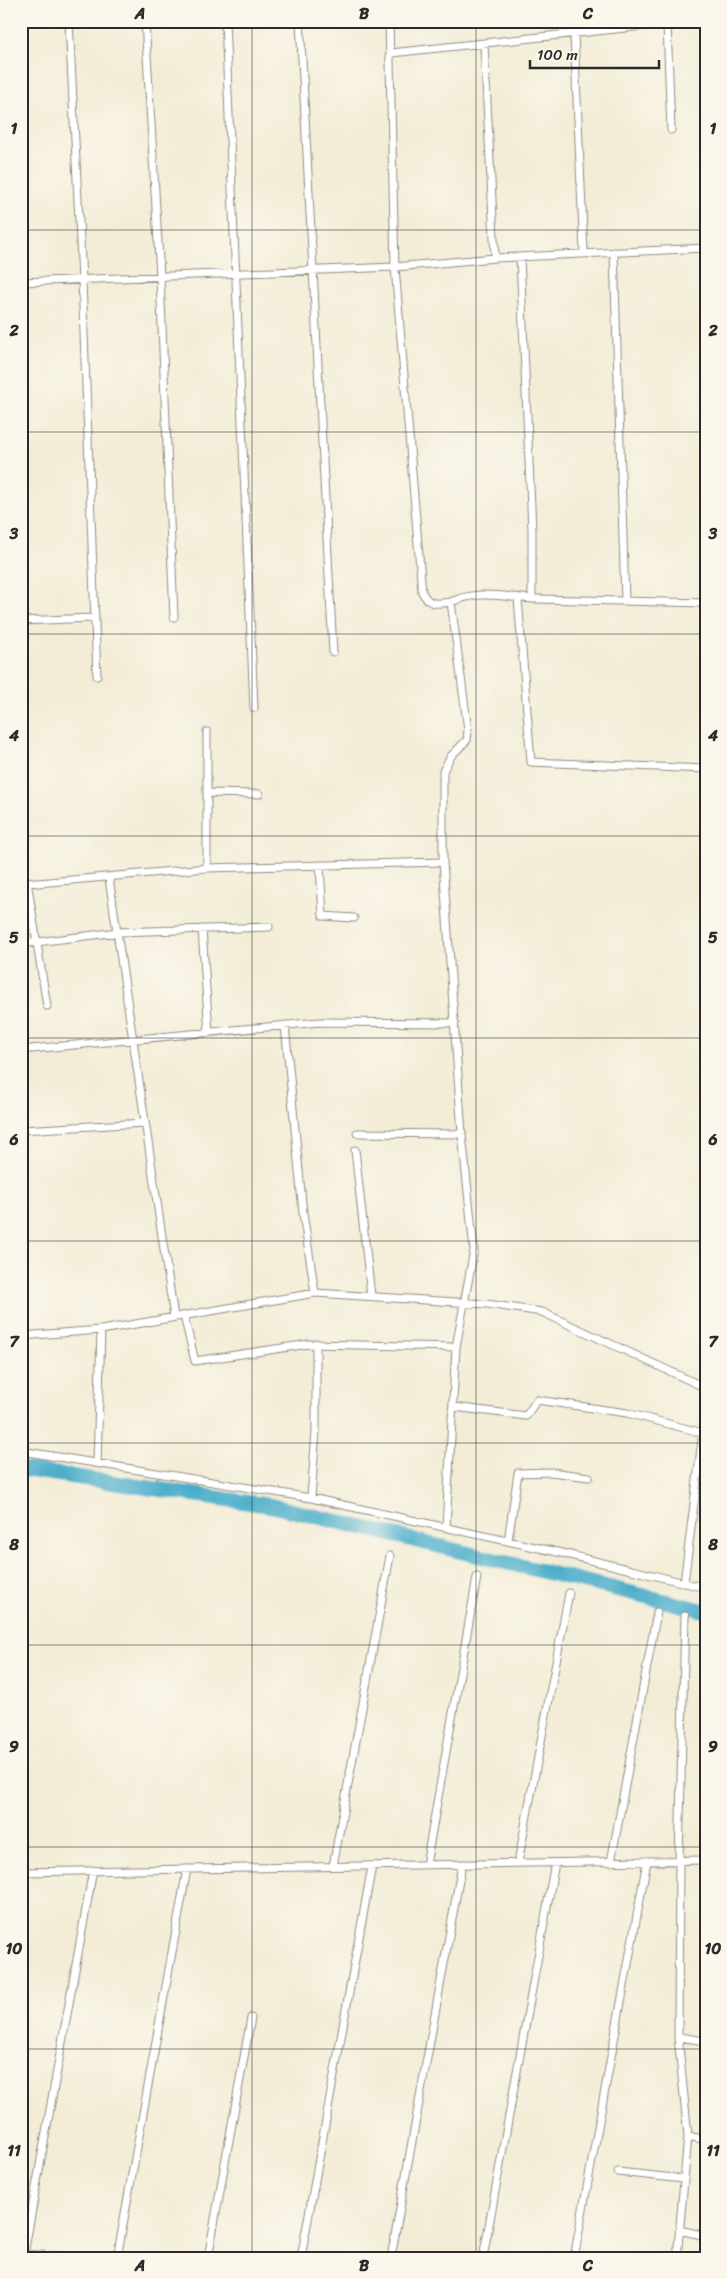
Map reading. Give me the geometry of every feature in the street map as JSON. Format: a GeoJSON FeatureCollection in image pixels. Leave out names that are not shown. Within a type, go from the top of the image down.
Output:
{"type":"FeatureCollection","features":[{"type":"Feature","properties":{"kind":"street"},"geometry":{"type":"LineString","coordinates":[[69,21],[82,280],[97,676]]}},
{"type":"Feature","properties":{"kind":"street"},"geometry":{"type":"LineString","coordinates":[[145,21],[160,277],[174,617]]}},
{"type":"Feature","properties":{"kind":"street"},"geometry":{"type":"LineString","coordinates":[[225,21],[254,708]]}},
{"type":"Feature","properties":{"kind":"street"},"geometry":{"type":"LineString","coordinates":[[300,21],[333,652]]}},
{"type":"Feature","properties":{"kind":"street"},"geometry":{"type":"LineString","coordinates":[[389,21],[395,267],[422,592],[426,601],[434,605],[451,602],[467,595],[532,599],[706,603]]}},
{"type":"Feature","properties":{"kind":"street"},"geometry":{"type":"LineString","coordinates":[[390,53],[690,21]]}},
{"type":"Feature","properties":{"kind":"street"},"geometry":{"type":"LineString","coordinates":[[667,24],[671,130]]}},
{"type":"Feature","properties":{"kind":"street"},"geometry":{"type":"LineString","coordinates":[[574,34],[584,252]]}},
{"type":"Feature","properties":{"kind":"street"},"geometry":{"type":"LineString","coordinates":[[484,44],[495,258]]}},
{"type":"Feature","properties":{"kind":"street"},"geometry":{"type":"LineString","coordinates":[[21,282],[395,267],[584,252],[706,248]]}},
{"type":"Feature","properties":{"kind":"street"},"geometry":{"type":"LineString","coordinates":[[614,252],[625,601]]}},
{"type":"Feature","properties":{"kind":"street"},"geometry":{"type":"LineString","coordinates":[[520,257],[532,530],[532,599]]}},
{"type":"Feature","properties":{"kind":"street"},"geometry":{"type":"LineString","coordinates":[[518,598],[531,762],[706,769]]}},
{"type":"Feature","properties":{"kind":"street"},"geometry":{"type":"LineString","coordinates":[[446,1528],[456,1347],[474,1250],[462,1134],[443,862],[443,771],[451,756],[467,740],[468,730],[451,602]]}},
{"type":"Feature","properties":{"kind":"street"},"geometry":{"type":"LineString","coordinates":[[21,621],[94,618]]}},
{"type":"Feature","properties":{"kind":"street"},"geometry":{"type":"LineString","coordinates":[[207,732],[207,868]]}},
{"type":"Feature","properties":{"kind":"street"},"geometry":{"type":"LineString","coordinates":[[207,793],[259,794]]}},
{"type":"Feature","properties":{"kind":"street"},"geometry":{"type":"LineString","coordinates":[[47,1006],[37,942],[24,880],[38,883],[207,868],[443,862]]}},
{"type":"Feature","properties":{"kind":"street"},"geometry":{"type":"LineString","coordinates":[[320,865],[323,916],[354,918]]}},
{"type":"Feature","properties":{"kind":"street"},"geometry":{"type":"LineString","coordinates":[[109,878],[174,1318]]}},
{"type":"Feature","properties":{"kind":"street"},"geometry":{"type":"LineString","coordinates":[[21,944],[118,932],[269,927]]}},
{"type":"Feature","properties":{"kind":"street"},"geometry":{"type":"LineString","coordinates":[[202,930],[208,1033]]}},
{"type":"Feature","properties":{"kind":"street"},"geometry":{"type":"LineString","coordinates":[[21,1050],[319,1022],[455,1023]]}},
{"type":"Feature","properties":{"kind":"street"},"geometry":{"type":"LineString","coordinates":[[285,1025],[303,1213],[315,1293]]}},
{"type":"Feature","properties":{"kind":"street"},"geometry":{"type":"LineString","coordinates":[[21,1130],[144,1123]]}},
{"type":"Feature","properties":{"kind":"street"},"geometry":{"type":"LineString","coordinates":[[357,1133],[462,1134]]}},
{"type":"Feature","properties":{"kind":"street"},"geometry":{"type":"LineString","coordinates":[[355,1150],[371,1296]]}},
{"type":"Feature","properties":{"kind":"street"},"geometry":{"type":"LineString","coordinates":[[21,1336],[101,1330],[315,1293],[488,1304],[542,1312],[706,1388]]}},
{"type":"Feature","properties":{"kind":"street"},"geometry":{"type":"LineString","coordinates":[[184,1316],[195,1361],[316,1344],[456,1347]]}},
{"type":"Feature","properties":{"kind":"street"},"geometry":{"type":"LineString","coordinates":[[97,1463],[101,1330]]}},
{"type":"Feature","properties":{"kind":"street"},"geometry":{"type":"LineString","coordinates":[[311,1498],[316,1431],[316,1344]]}},
{"type":"Feature","properties":{"kind":"street"},"geometry":{"type":"LineString","coordinates":[[454,1407],[526,1416],[537,1400],[627,1413],[703,1433]]}},
{"type":"Feature","properties":{"kind":"street"},"geometry":{"type":"LineString","coordinates":[[684,1583],[706,1409]]}},
{"type":"Feature","properties":{"kind":"street"},"geometry":{"type":"LineString","coordinates":[[21,1451],[311,1498],[508,1541],[706,1588]]}},
{"type":"Feature","properties":{"kind":"street"},"geometry":{"type":"LineString","coordinates":[[508,1541],[518,1474],[550,1472],[589,1477]]}},
{"type":"Feature","properties":{"kind":"street"},"geometry":{"type":"LineString","coordinates":[[333,1866],[390,1556]]}},
{"type":"Feature","properties":{"kind":"street"},"geometry":{"type":"LineString","coordinates":[[426,1865],[477,1577]]}},
{"type":"Feature","properties":{"kind":"street"},"geometry":{"type":"LineString","coordinates":[[518,1864],[568,1592]]}},
{"type":"Feature","properties":{"kind":"street"},"geometry":{"type":"LineString","coordinates":[[611,1862],[657,1612]]}},
{"type":"Feature","properties":{"kind":"street"},"geometry":{"type":"LineString","coordinates":[[678,2258],[688,2136],[678,2037],[679,1861],[685,1616]]}},
{"type":"Feature","properties":{"kind":"street"},"geometry":{"type":"LineString","coordinates":[[21,1872],[706,1860]]}},
{"type":"Feature","properties":{"kind":"street"},"geometry":{"type":"LineString","coordinates":[[574,2258],[646,1862]]}},
{"type":"Feature","properties":{"kind":"street"},"geometry":{"type":"LineString","coordinates":[[483,2258],[555,1863]]}},
{"type":"Feature","properties":{"kind":"street"},"geometry":{"type":"LineString","coordinates":[[391,2258],[462,1864]]}},
{"type":"Feature","properties":{"kind":"street"},"geometry":{"type":"LineString","coordinates":[[301,2258],[372,1866]]}},
{"type":"Feature","properties":{"kind":"street"},"geometry":{"type":"LineString","coordinates":[[117,2258],[187,1869]]}},
{"type":"Feature","properties":{"kind":"street"},"geometry":{"type":"LineString","coordinates":[[88,2258],[23,2254],[93,1870]]}},
{"type":"Feature","properties":{"kind":"street"},"geometry":{"type":"LineString","coordinates":[[208,2258],[251,2018]]}},
{"type":"Feature","properties":{"kind":"street"},"geometry":{"type":"LineString","coordinates":[[678,2037],[706,2041]]}},
{"type":"Feature","properties":{"kind":"street"},"geometry":{"type":"LineString","coordinates":[[688,2136],[706,2140]]}},
{"type":"Feature","properties":{"kind":"street"},"geometry":{"type":"LineString","coordinates":[[618,2172],[683,2179]]}},
{"type":"Feature","properties":{"kind":"street"},"geometry":{"type":"LineString","coordinates":[[679,2230],[706,2236]]}},
{"type":"Feature","properties":{"kind":"waterway"},"geometry":{"type":"LineString","coordinates":[[21,1469],[273,1506],[706,1611]]}}]}
